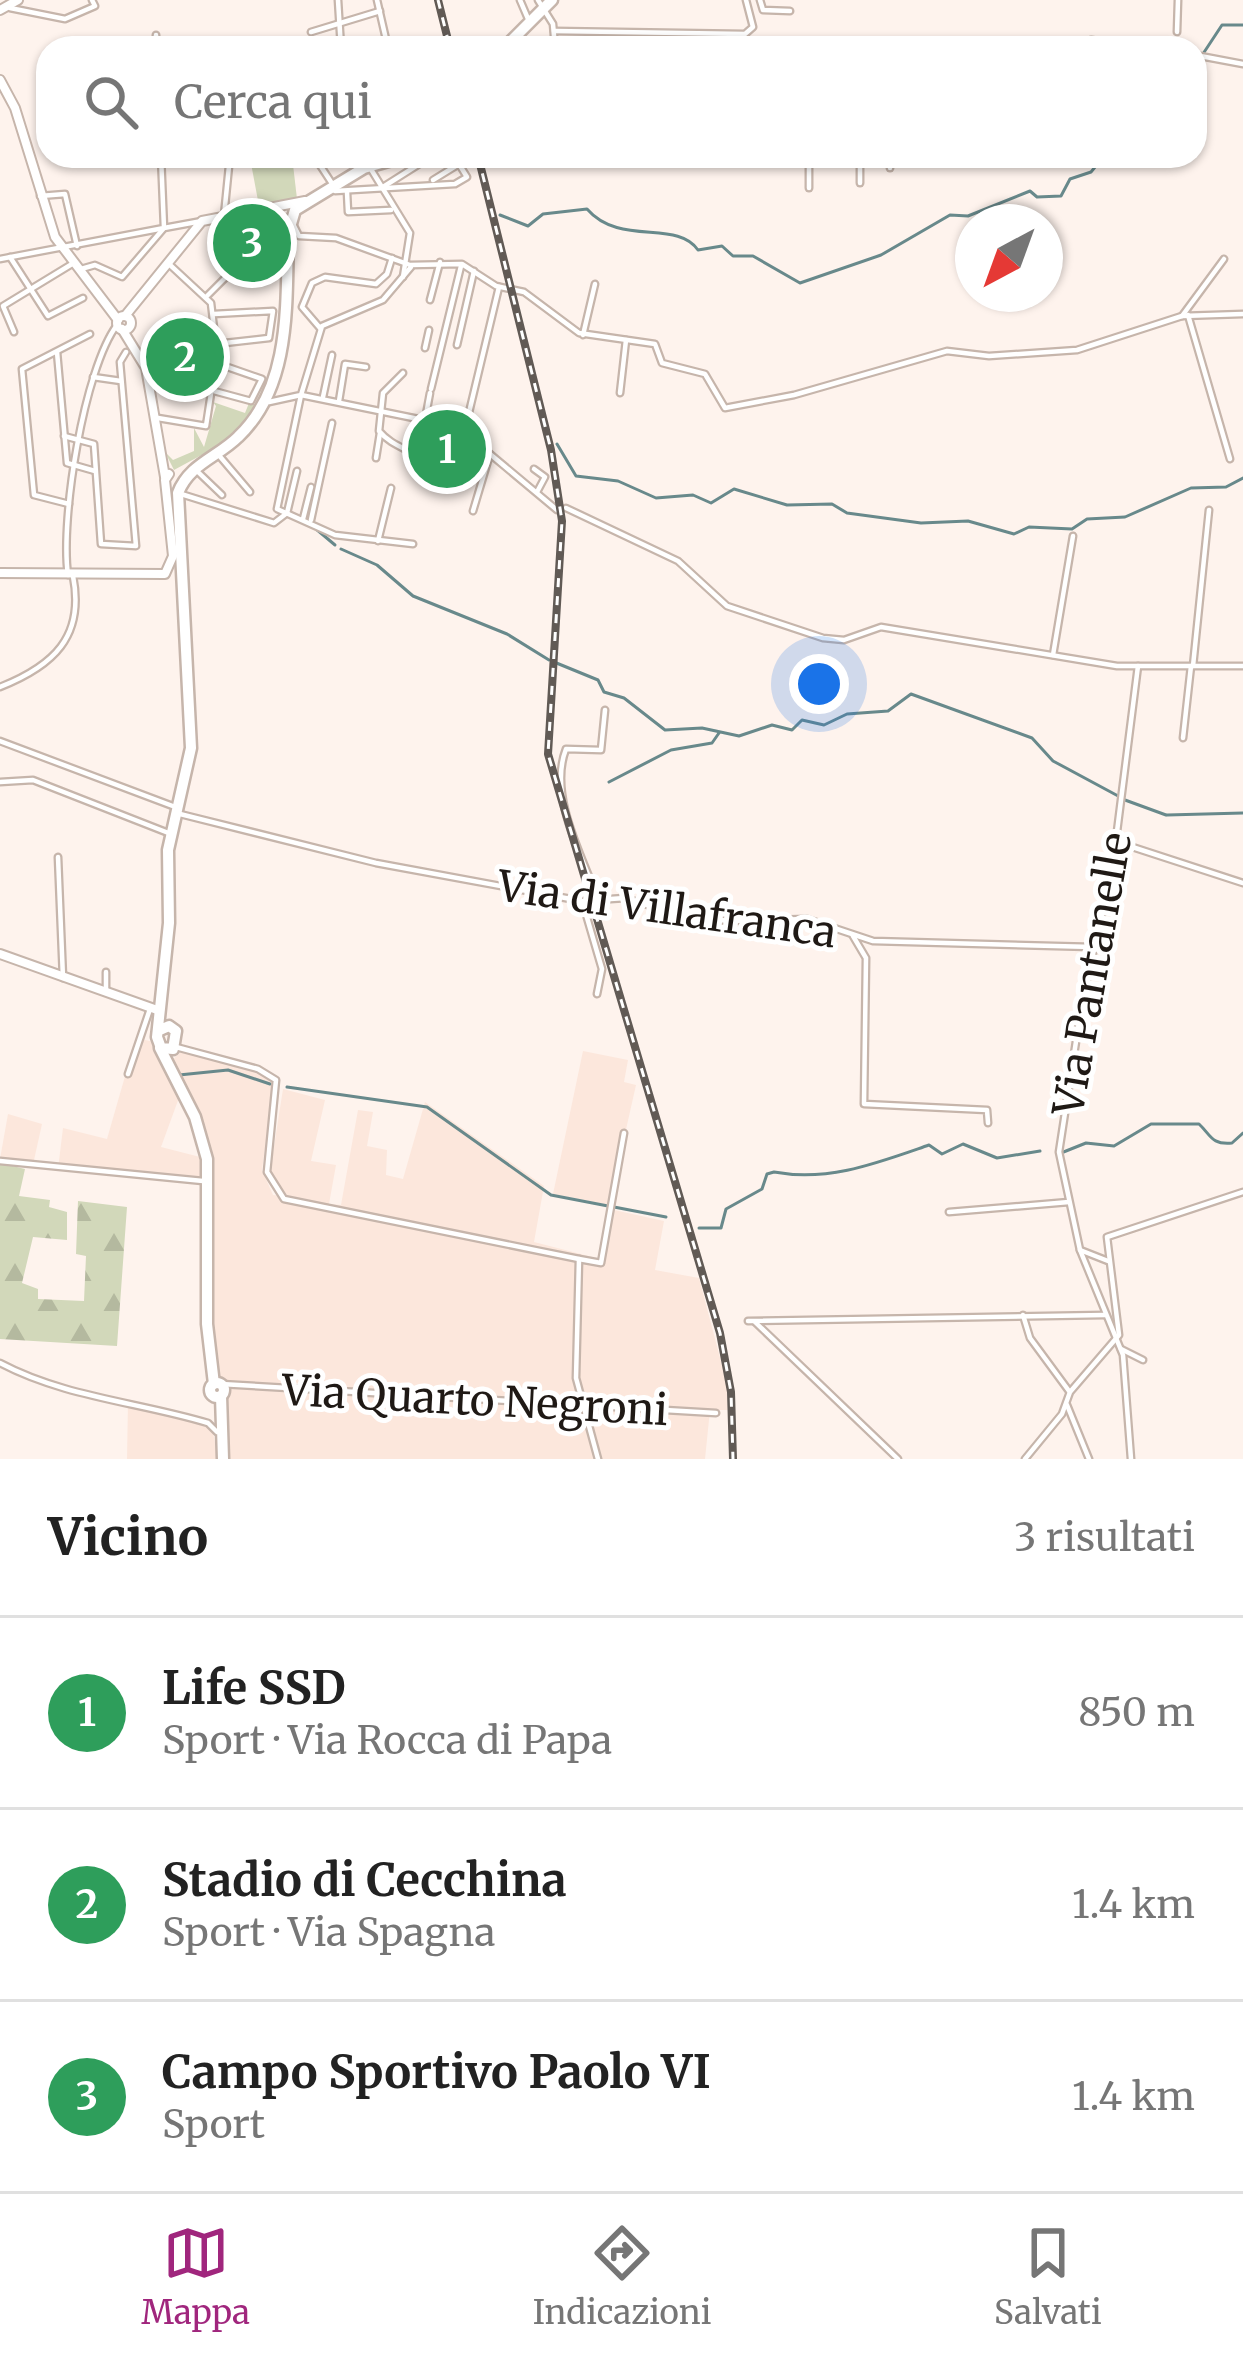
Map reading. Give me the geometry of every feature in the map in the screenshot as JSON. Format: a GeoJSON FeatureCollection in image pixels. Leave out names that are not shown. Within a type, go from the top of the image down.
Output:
{"type":"FeatureCollection","features":[{"type":"Feature","properties":{"kind":"main road"},"geometry":{"type":"LineString","coordinates":[[514,36],[544,3]]}},
{"type":"Feature","properties":{"kind":"main road"},"geometry":{"type":"LineString","coordinates":[[222,1459],[220,1387],[208,1327],[209,1182],[200,1128],[165,1065],[172,1040],[156,1007],[169,927],[171,834],[191,748],[173,483],[240,436],[268,394],[296,207],[363,168]]}},
{"type":"Feature","properties":{"kind":"main road"},"geometry":{"type":"LineString","coordinates":[[220,1387],[215,1410],[222,1459]]}},
{"type":"Feature","properties":{"kind":"street"},"geometry":{"type":"LineString","coordinates":[[3,8],[18,0]]}},
{"type":"Feature","properties":{"kind":"street"},"geometry":{"type":"LineString","coordinates":[[3,8],[65,19],[95,6],[92,0]]}},
{"type":"Feature","properties":{"kind":"street"},"geometry":{"type":"LineString","coordinates":[[338,0],[338,36]]}},
{"type":"Feature","properties":{"kind":"street"},"geometry":{"type":"LineString","coordinates":[[377,0],[385,36]]}},
{"type":"Feature","properties":{"kind":"street"},"geometry":{"type":"LineString","coordinates":[[520,0],[529,21]]}},
{"type":"Feature","properties":{"kind":"street"},"geometry":{"type":"LineString","coordinates":[[554,31],[745,34],[753,28],[746,0]]}},
{"type":"Feature","properties":{"kind":"street"},"geometry":{"type":"LineString","coordinates":[[760,0],[762,9],[790,10]]}},
{"type":"Feature","properties":{"kind":"street"},"geometry":{"type":"LineString","coordinates":[[776,0],[776,10]]}},
{"type":"Feature","properties":{"kind":"street"},"geometry":{"type":"LineString","coordinates":[[1177,32],[1178,0]]}},
{"type":"Feature","properties":{"kind":"street"},"geometry":{"type":"LineString","coordinates":[[544,3],[554,36]]}},
{"type":"Feature","properties":{"kind":"street"},"geometry":{"type":"LineString","coordinates":[[311,32],[380,10]]}},
{"type":"Feature","properties":{"kind":"street"},"geometry":{"type":"LineString","coordinates":[[1207,58],[1243,64]]}},
{"type":"Feature","properties":{"kind":"street"},"geometry":{"type":"LineString","coordinates":[[0,80],[16,111],[56,239],[123,324],[143,362],[163,460],[173,483],[169,571],[153,577],[0,573]]}},
{"type":"Feature","properties":{"kind":"street"},"geometry":{"type":"LineString","coordinates":[[14,332],[2,307],[31,289],[75,267],[93,265],[115,277],[125,275],[164,227],[162,168]]}},
{"type":"Feature","properties":{"kind":"street"},"geometry":{"type":"LineString","coordinates":[[224,216],[229,168]]}},
{"type":"Feature","properties":{"kind":"street"},"geometry":{"type":"LineString","coordinates":[[320,168],[328,188],[347,192],[448,186],[467,179],[461,168]]}},
{"type":"Feature","properties":{"kind":"street"},"geometry":{"type":"LineString","coordinates":[[320,328],[371,308],[400,283],[409,264],[410,233],[392,210],[377,168]]}},
{"type":"Feature","properties":{"kind":"street"},"geometry":{"type":"LineString","coordinates":[[387,188],[415,168]]}},
{"type":"Feature","properties":{"kind":"street"},"geometry":{"type":"LineString","coordinates":[[434,180],[453,168]]}},
{"type":"Feature","properties":{"kind":"street"},"geometry":{"type":"LineString","coordinates":[[809,168],[809,188]]}},
{"type":"Feature","properties":{"kind":"street"},"geometry":{"type":"LineString","coordinates":[[860,168],[860,183]]}},
{"type":"Feature","properties":{"kind":"street"},"geometry":{"type":"LineString","coordinates":[[347,192],[348,212],[392,210]]}},
{"type":"Feature","properties":{"kind":"street"},"geometry":{"type":"LineString","coordinates":[[40,196],[65,194],[77,246]]}},
{"type":"Feature","properties":{"kind":"street"},"geometry":{"type":"LineString","coordinates":[[0,259],[296,207],[293,231],[300,236],[336,238],[409,264],[462,264],[499,287],[522,290],[583,334],[656,344],[662,363],[702,371],[719,404],[727,408],[943,352],[989,356],[1088,349],[1185,316],[1243,314]]}},
{"type":"Feature","properties":{"kind":"street"},"geometry":{"type":"LineString","coordinates":[[0,686],[43,668],[62,649],[76,620],[69,504],[94,376],[123,324],[202,220]]}},
{"type":"Feature","properties":{"kind":"street"},"geometry":{"type":"LineString","coordinates":[[46,250],[56,239]]}},
{"type":"Feature","properties":{"kind":"street"},"geometry":{"type":"LineString","coordinates":[[10,256],[50,317],[83,298]]}},
{"type":"Feature","properties":{"kind":"street"},"geometry":{"type":"LineString","coordinates":[[302,305],[316,279],[375,284],[387,276],[392,258]]}},
{"type":"Feature","properties":{"kind":"street"},"geometry":{"type":"LineString","coordinates":[[1185,316],[1224,259]]}},
{"type":"Feature","properties":{"kind":"street"},"geometry":{"type":"LineString","coordinates":[[430,300],[440,262]]}},
{"type":"Feature","properties":{"kind":"street"},"geometry":{"type":"LineString","coordinates":[[158,418],[205,427],[216,363],[214,314],[207,296],[169,264]]}},
{"type":"Feature","properties":{"kind":"street"},"geometry":{"type":"LineString","coordinates":[[425,420],[462,264]]}},
{"type":"Feature","properties":{"kind":"street"},"geometry":{"type":"LineString","coordinates":[[457,345],[474,271]]}},
{"type":"Feature","properties":{"kind":"street"},"geometry":{"type":"LineString","coordinates":[[207,296],[231,272]]}},
{"type":"Feature","properties":{"kind":"street"},"geometry":{"type":"LineString","coordinates":[[583,334],[596,284]]}},
{"type":"Feature","properties":{"kind":"street"},"geometry":{"type":"LineString","coordinates":[[499,287],[465,422],[490,454],[556,509]]}},
{"type":"Feature","properties":{"kind":"street"},"geometry":{"type":"LineString","coordinates":[[284,302],[302,305],[320,328]]}},
{"type":"Feature","properties":{"kind":"street"},"geometry":{"type":"LineString","coordinates":[[214,314],[273,310],[269,338],[216,344]]}},
{"type":"Feature","properties":{"kind":"street"},"geometry":{"type":"LineString","coordinates":[[1185,316],[1230,459]]}},
{"type":"Feature","properties":{"kind":"street"},"geometry":{"type":"LineString","coordinates":[[320,328],[276,504],[334,535],[413,544]]}},
{"type":"Feature","properties":{"kind":"street"},"geometry":{"type":"LineString","coordinates":[[425,348],[429,330]]}},
{"type":"Feature","properties":{"kind":"street"},"geometry":{"type":"LineString","coordinates":[[69,504],[34,496],[22,370],[90,334]]}},
{"type":"Feature","properties":{"kind":"street"},"geometry":{"type":"LineString","coordinates":[[427,340],[442,344]]}},
{"type":"Feature","properties":{"kind":"street"},"geometry":{"type":"LineString","coordinates":[[620,392],[626,340]]}},
{"type":"Feature","properties":{"kind":"street"},"geometry":{"type":"LineString","coordinates":[[57,352],[67,464],[94,471]]}},
{"type":"Feature","properties":{"kind":"street"},"geometry":{"type":"LineString","coordinates":[[64,436],[94,445],[100,544],[136,546],[121,381],[120,359],[126,352]]}},
{"type":"Feature","properties":{"kind":"street"},"geometry":{"type":"LineString","coordinates":[[322,397],[332,355]]}},
{"type":"Feature","properties":{"kind":"street"},"geometry":{"type":"LineString","coordinates":[[339,401],[347,355]]}},
{"type":"Feature","properties":{"kind":"street"},"geometry":{"type":"LineString","coordinates":[[212,391],[251,401],[262,380],[216,363]]}},
{"type":"Feature","properties":{"kind":"street"},"geometry":{"type":"LineString","coordinates":[[346,364],[367,367]]}},
{"type":"Feature","properties":{"kind":"street"},"geometry":{"type":"LineString","coordinates":[[376,458],[379,411],[386,388],[403,373]]}},
{"type":"Feature","properties":{"kind":"street"},"geometry":{"type":"LineString","coordinates":[[94,376],[121,381]]}},
{"type":"Feature","properties":{"kind":"street"},"geometry":{"type":"LineString","coordinates":[[268,394],[284,400],[301,395],[322,397],[425,420],[465,422]]}},
{"type":"Feature","properties":{"kind":"street"},"geometry":{"type":"LineString","coordinates":[[268,394],[284,400]]}},
{"type":"Feature","properties":{"kind":"street"},"geometry":{"type":"LineString","coordinates":[[293,398],[299,408]]}},
{"type":"Feature","properties":{"kind":"street"},"geometry":{"type":"LineString","coordinates":[[307,519],[332,423]]}},
{"type":"Feature","properties":{"kind":"street"},"geometry":{"type":"LineString","coordinates":[[380,433],[419,453],[432,470]]}},
{"type":"Feature","properties":{"kind":"street"},"geometry":{"type":"LineString","coordinates":[[468,481],[459,478],[472,435]]}},
{"type":"Feature","properties":{"kind":"street"},"geometry":{"type":"LineString","coordinates":[[217,453],[250,492]]}},
{"type":"Feature","properties":{"kind":"street"},"geometry":{"type":"LineString","coordinates":[[473,511],[490,454]]}},
{"type":"Feature","properties":{"kind":"street"},"geometry":{"type":"LineString","coordinates":[[194,469],[222,495]]}},
{"type":"Feature","properties":{"kind":"street"},"geometry":{"type":"LineString","coordinates":[[534,469],[545,477],[537,492]]}},
{"type":"Feature","properties":{"kind":"street"},"geometry":{"type":"LineString","coordinates":[[173,483],[274,523],[286,513],[297,471]]}},
{"type":"Feature","properties":{"kind":"street"},"geometry":{"type":"LineString","coordinates":[[307,519],[311,487]]}},
{"type":"Feature","properties":{"kind":"street"},"geometry":{"type":"LineString","coordinates":[[378,541],[391,488]]}},
{"type":"Feature","properties":{"kind":"street"},"geometry":{"type":"LineString","coordinates":[[566,508],[678,561],[724,605],[824,638],[844,640],[881,626],[1138,666],[1243,666]]}},
{"type":"Feature","properties":{"kind":"street"},"geometry":{"type":"LineString","coordinates":[[1183,738],[1210,510]]}},
{"type":"Feature","properties":{"kind":"street"},"geometry":{"type":"LineString","coordinates":[[1053,655],[1073,536]]}},
{"type":"Feature","properties":{"kind":"street","name":"Via Pantanelle"},"geometry":{"type":"LineString","coordinates":[[1120,1349],[1080,1250],[1059,1151],[1116,841],[1138,666]]}},
{"type":"Feature","properties":{"kind":"street"},"geometry":{"type":"LineString","coordinates":[[597,899],[570,823],[561,771],[566,749],[601,750],[604,710]]}},
{"type":"Feature","properties":{"kind":"street","name":"Via di Villafranca"},"geometry":{"type":"LineString","coordinates":[[0,741],[177,811],[392,866],[568,895],[585,903],[628,898],[674,913],[728,921],[807,919],[873,941],[1094,947]]}},
{"type":"Feature","properties":{"kind":"street"},"geometry":{"type":"LineString","coordinates":[[0,782],[33,780],[171,834]]}},
{"type":"Feature","properties":{"kind":"street"},"geometry":{"type":"LineString","coordinates":[[1116,841],[1243,883]]}},
{"type":"Feature","properties":{"kind":"street"},"geometry":{"type":"LineString","coordinates":[[58,857],[63,978]]}},
{"type":"Feature","properties":{"kind":"street"},"geometry":{"type":"LineString","coordinates":[[585,903],[601,966],[597,994]]}},
{"type":"Feature","properties":{"kind":"street"},"geometry":{"type":"LineString","coordinates":[[850,932],[866,960],[864,1104],[987,1110],[988,1123]]}},
{"type":"Feature","properties":{"kind":"street"},"geometry":{"type":"LineString","coordinates":[[0,954],[105,994],[156,1007],[128,1074]]}},
{"type":"Feature","properties":{"kind":"street"},"geometry":{"type":"LineString","coordinates":[[105,994],[106,972]]}},
{"type":"Feature","properties":{"kind":"street"},"geometry":{"type":"LineString","coordinates":[[172,1040],[264,1071],[278,1082],[267,1170],[274,1191],[284,1199],[601,1263],[624,1132]]}},
{"type":"Feature","properties":{"kind":"street"},"geometry":{"type":"LineString","coordinates":[[0,1161],[29,1168],[209,1182]]}},
{"type":"Feature","properties":{"kind":"street"},"geometry":{"type":"LineString","coordinates":[[1025,1459],[1120,1329],[1106,1240],[1116,1231],[1243,1192]]}},
{"type":"Feature","properties":{"kind":"street"},"geometry":{"type":"LineString","coordinates":[[949,1212],[1070,1202]]}},
{"type":"Feature","properties":{"kind":"street"},"geometry":{"type":"LineString","coordinates":[[1080,1250],[1108,1261]]}},
{"type":"Feature","properties":{"kind":"street"},"geometry":{"type":"LineString","coordinates":[[579,1259],[576,1373],[598,1459]]}},
{"type":"Feature","properties":{"kind":"street"},"geometry":{"type":"LineString","coordinates":[[1023,1316],[1027,1334],[1070,1392]]}},
{"type":"Feature","properties":{"kind":"street"},"geometry":{"type":"LineString","coordinates":[[898,1459],[751,1321],[1105,1316]]}},
{"type":"Feature","properties":{"kind":"street"},"geometry":{"type":"LineString","coordinates":[[1120,1349],[1143,1360]]}},
{"type":"Feature","properties":{"kind":"street"},"geometry":{"type":"LineString","coordinates":[[1120,1349],[1131,1459]]}},
{"type":"Feature","properties":{"kind":"street"},"geometry":{"type":"LineString","coordinates":[[0,1363],[52,1389],[110,1396],[202,1421],[217,1432]]}},
{"type":"Feature","properties":{"kind":"street","name":"Via Quarto Negroni"},"geometry":{"type":"LineString","coordinates":[[220,1387],[716,1413]]}},
{"type":"Feature","properties":{"kind":"street"},"geometry":{"type":"LineString","coordinates":[[1067,1405],[1089,1459]]}},
{"type":"Feature","properties":{"kind":"street"},"geometry":{"type":"LineString","coordinates":[[202,1421],[215,1410]]}},
{"type":"Feature","properties":{"kind":"shaded area"},"geometry":{"type":"Polygon","coordinates":[[[136,1038],[154,1042],[180,1095],[161,1147],[204,1158],[206,1180],[58,1169],[63,1128],[107,1139],[136,1038]]]}},
{"type":"Feature","properties":{"kind":"shaded area"},"geometry":{"type":"Polygon","coordinates":[[[186,1047],[264,1072],[274,1081],[262,1170],[273,1195],[289,1197],[274,1184],[270,1172],[283,1089],[325,1100],[311,1161],[336,1165],[329,1204],[341,1205],[358,1110],[373,1112],[367,1146],[387,1150],[386,1175],[403,1179],[425,1102],[544,1186],[534,1242],[604,1260],[614,1210],[664,1221],[655,1270],[699,1278],[728,1388],[730,1410],[710,1410],[705,1459],[228,1459],[211,1325],[214,1186],[199,1116],[168,1064],[186,1047]]]}},
{"type":"Feature","properties":{"kind":"shaded area"},"geometry":{"type":"Polygon","coordinates":[[[583,1051],[628,1060],[624,1082],[636,1085],[609,1205],[553,1194],[583,1051]]]}},
{"type":"Feature","properties":{"kind":"shaded area"},"geometry":{"type":"Polygon","coordinates":[[[8,1114],[42,1124],[34,1160],[24,1166],[0,1159],[8,1114]]]}},
{"type":"Feature","properties":{"kind":"shaded area"},"geometry":{"type":"Polygon","coordinates":[[[128,1402],[212,1427],[218,1459],[127,1459],[128,1402]]]}},
{"type":"Feature","properties":{"kind":"green space"},"geometry":{"type":"Polygon","coordinates":[[[252,168],[293,168],[297,199],[259,206],[252,168]]]}},
{"type":"Feature","properties":{"kind":"green space"},"geometry":{"type":"Polygon","coordinates":[[[184,314],[201,319],[211,337],[204,387],[183,402],[166,395],[160,377],[166,317],[171,320],[184,314]]]}},
{"type":"Feature","properties":{"kind":"green space"},"geometry":{"type":"Polygon","coordinates":[[[213,402],[245,413],[249,403],[257,405],[231,439],[174,470],[165,452],[173,460],[194,451],[194,428],[204,447],[216,406],[213,402]]]}},
{"type":"Feature","properties":{"kind":"green space"},"geometry":{"type":"Polygon","coordinates":[[[0,1163],[25,1169],[19,1196],[50,1200],[49,1207],[67,1212],[67,1240],[33,1237],[22,1283],[38,1289],[38,1299],[84,1301],[86,1256],[76,1254],[78,1201],[127,1207],[117,1346],[0,1339],[0,1163]]]}},
{"type":"Feature","properties":{"kind":"waterway"},"geometry":{"type":"LineString","coordinates":[[1207,48],[1222,25],[1243,25]]}},
{"type":"Feature","properties":{"kind":"waterway"},"geometry":{"type":"LineString","coordinates":[[500,215],[528,226],[543,214],[587,209],[615,227],[676,236],[698,250],[722,246],[733,256],[753,256],[800,283],[881,255],[950,215],[968,216],[1030,191],[1037,197],[1061,196],[1070,179],[1094,168]]}},
{"type":"Feature","properties":{"kind":"waterway"},"geometry":{"type":"LineString","coordinates":[[557,444],[576,476],[618,481],[656,498],[693,495],[711,503],[734,489],[787,505],[832,504],[847,513],[921,523],[968,521],[1014,534],[1029,527],[1072,529],[1087,519],[1125,517],[1191,488],[1226,487],[1243,478]]}},
{"type":"Feature","properties":{"kind":"waterway"},"geometry":{"type":"LineString","coordinates":[[316,529],[335,545]]}},
{"type":"Feature","properties":{"kind":"waterway"},"geometry":{"type":"LineString","coordinates":[[341,549],[377,565],[413,596],[507,634],[549,660]]}},
{"type":"Feature","properties":{"kind":"waterway"},"geometry":{"type":"LineString","coordinates":[[554,662],[598,680],[604,692],[624,698],[665,730],[702,728],[739,736],[772,725],[792,730],[802,720],[824,725],[847,714],[888,711],[911,694],[1032,738],[1053,761],[1120,797]]}},
{"type":"Feature","properties":{"kind":"waterway"},"geometry":{"type":"LineString","coordinates":[[609,782],[671,750],[712,743],[719,733]]}},
{"type":"Feature","properties":{"kind":"waterway"},"geometry":{"type":"LineString","coordinates":[[1125,800],[1166,815]]}},
{"type":"Feature","properties":{"kind":"waterway"},"geometry":{"type":"LineString","coordinates":[[1167,815],[1243,813]]}},
{"type":"Feature","properties":{"kind":"waterway"},"geometry":{"type":"LineString","coordinates":[[179,1075],[228,1070],[270,1084]]}},
{"type":"Feature","properties":{"kind":"waterway"},"geometry":{"type":"LineString","coordinates":[[287,1087],[427,1107],[551,1195],[608,1206]]}},
{"type":"Feature","properties":{"kind":"waterway"},"geometry":{"type":"LineString","coordinates":[[1061,1153],[1086,1143],[1114,1146],[1151,1124],[1199,1124],[1212,1138],[1225,1143],[1243,1133]]}},
{"type":"Feature","properties":{"kind":"waterway"},"geometry":{"type":"LineString","coordinates":[[699,1228],[721,1228],[726,1209],[762,1189],[767,1174],[774,1172],[834,1173],[929,1145],[942,1154],[963,1144],[997,1158],[1040,1151]]}},
{"type":"Feature","properties":{"kind":"waterway"},"geometry":{"type":"LineString","coordinates":[[614,1207],[666,1217]]}},
{"type":"Feature","properties":{"kind":"railway"},"geometry":{"type":"LineString","coordinates":[[438,0],[447,36]]}},
{"type":"Feature","properties":{"kind":"railway"},"geometry":{"type":"LineString","coordinates":[[481,168],[551,450],[562,521],[548,754],[720,1333],[731,1392],[733,1459]]}},
{"type":"Feature","properties":{"kind":"place","name":"Campo Sportivo Paolo VI"},"geometry":{"type":"Point","coordinates":[252,243]}},
{"type":"Feature","properties":{"kind":"place","name":"Stadio di Cecchina"},"geometry":{"type":"Point","coordinates":[185,357]}},
{"type":"Feature","properties":{"kind":"place","name":"Life SSD"},"geometry":{"type":"Point","coordinates":[447,449]}}]}
